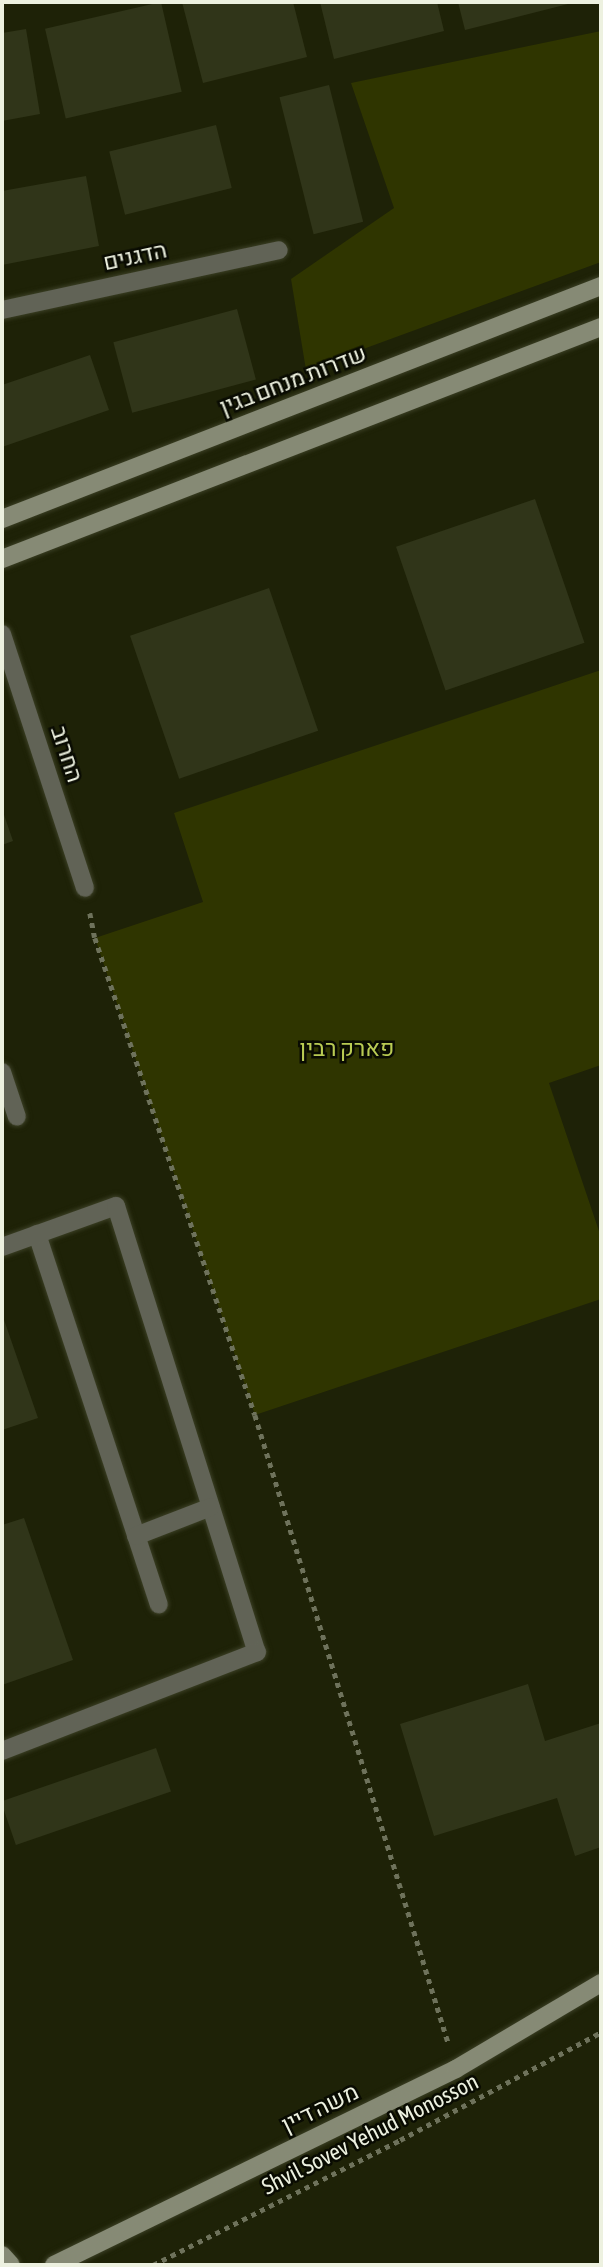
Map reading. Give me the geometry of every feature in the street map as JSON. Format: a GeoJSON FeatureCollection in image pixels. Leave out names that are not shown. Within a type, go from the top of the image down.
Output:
{"type":"FeatureCollection","features":[{"type":"Feature","properties":{"kind":"street","name":"הדגנים"},"geometry":{"type":"LineString","coordinates":[[2,310],[279,250]]}},
{"type":"Feature","properties":{"kind":"street","name":"שדרות מנחם בגין"},"geometry":{"type":"LineString","coordinates":[[2,519],[601,286]]}},
{"type":"Feature","properties":{"kind":"street"},"geometry":{"type":"LineString","coordinates":[[2,559],[601,327]]}},
{"type":"Feature","properties":{"kind":"street","name":"החרוב"},"geometry":{"type":"LineString","coordinates":[[2,634],[85,888]]}},
{"type":"Feature","properties":{"kind":"street"},"geometry":{"type":"LineString","coordinates":[[2,1072],[17,1116]]}},
{"type":"Feature","properties":{"kind":"street"},"geometry":{"type":"LineString","coordinates":[[2,1247],[116,1206],[257,1652],[2,1751]]}},
{"type":"Feature","properties":{"kind":"street"},"geometry":{"type":"LineString","coordinates":[[37,1234],[159,1604]]}},
{"type":"Feature","properties":{"kind":"street"},"geometry":{"type":"LineString","coordinates":[[136,1536],[211,1507]]}},
{"type":"Feature","properties":{"kind":"street","name":"משה דיין"},"geometry":{"type":"LineString","coordinates":[[54,2265],[456,2069],[601,1983]]}},
{"type":"Feature","properties":{"kind":"street"},"geometry":{"type":"LineString","coordinates":[[2,2255],[11,2265]]}},
{"type":"Feature","properties":{"kind":"path"},"geometry":{"type":"LineString","coordinates":[[85,888],[95,938],[255,1415],[456,2069]]}},
{"type":"Feature","properties":{"kind":"path","name":"Shvil Sovev Yehud Monosson"},"geometry":{"type":"LineString","coordinates":[[153,2265],[400,2140],[601,2032]]}},
{"type":"Feature","properties":{"kind":"green space"},"geometry":{"type":"Polygon","coordinates":[[[601,31],[601,262],[306,370],[291,279],[394,208],[351,83],[601,31]]]}},
{"type":"Feature","properties":{"kind":"green space","name":"פארק רבין"},"geometry":{"type":"Polygon","coordinates":[[[601,670],[601,1065],[549,1083],[601,1237],[601,1299],[255,1415],[95,938],[203,902],[174,813],[601,670]]]}},
{"type":"Feature","properties":{"kind":"building"},"geometry":{"type":"Polygon","coordinates":[[[161,2],[182,92],[66,118],[45,29],[161,2]]]}},
{"type":"Feature","properties":{"kind":"building"},"geometry":{"type":"Polygon","coordinates":[[[182,2],[293,2],[307,57],[203,83],[182,2]]]}},
{"type":"Feature","properties":{"kind":"building"},"geometry":{"type":"Polygon","coordinates":[[[320,2],[437,2],[444,31],[334,59],[320,2]]]}},
{"type":"Feature","properties":{"kind":"building"},"geometry":{"type":"Polygon","coordinates":[[[458,2],[572,2],[572,3],[465,30],[458,2]]]}},
{"type":"Feature","properties":{"kind":"building"},"geometry":{"type":"Polygon","coordinates":[[[26,29],[40,114],[2,121],[2,33],[26,29]]]}},
{"type":"Feature","properties":{"kind":"building"},"geometry":{"type":"Polygon","coordinates":[[[329,85],[363,222],[314,234],[280,97],[329,85]]]}},
{"type":"Feature","properties":{"kind":"building"},"geometry":{"type":"Polygon","coordinates":[[[216,125],[232,188],[125,215],[109,152],[216,125]]]}},
{"type":"Feature","properties":{"kind":"building"},"geometry":{"type":"Polygon","coordinates":[[[86,176],[99,246],[2,265],[2,191],[86,176]]]}},
{"type":"Feature","properties":{"kind":"building"},"geometry":{"type":"Polygon","coordinates":[[[237,309],[256,380],[132,413],[113,342],[237,309]]]}},
{"type":"Feature","properties":{"kind":"building"},"geometry":{"type":"Polygon","coordinates":[[[90,355],[109,410],[2,447],[2,385],[90,355]]]}},
{"type":"Feature","properties":{"kind":"building"},"geometry":{"type":"Polygon","coordinates":[[[535,499],[584,643],[445,691],[396,547],[535,499]]]}},
{"type":"Feature","properties":{"kind":"building"},"geometry":{"type":"Polygon","coordinates":[[[269,588],[318,731],[179,779],[130,636],[269,588]]]}},
{"type":"Feature","properties":{"kind":"building"},"geometry":{"type":"Polygon","coordinates":[[[2,809],[13,841],[2,845],[2,809]]]}},
{"type":"Feature","properties":{"kind":"building"},"geometry":{"type":"Polygon","coordinates":[[[2,1314],[38,1418],[2,1430],[2,1314]]]}},
{"type":"Feature","properties":{"kind":"building"},"geometry":{"type":"Polygon","coordinates":[[[24,1518],[73,1660],[2,1685],[2,1525],[24,1518]]]}},
{"type":"Feature","properties":{"kind":"building"},"geometry":{"type":"Polygon","coordinates":[[[528,1684],[545,1741],[601,1723],[601,1847],[575,1856],[557,1798],[434,1836],[400,1724],[528,1684]]]}},
{"type":"Feature","properties":{"kind":"building"},"geometry":{"type":"Polygon","coordinates":[[[156,1748],[171,1791],[16,1845],[2,1801],[156,1748]]]}}]}
